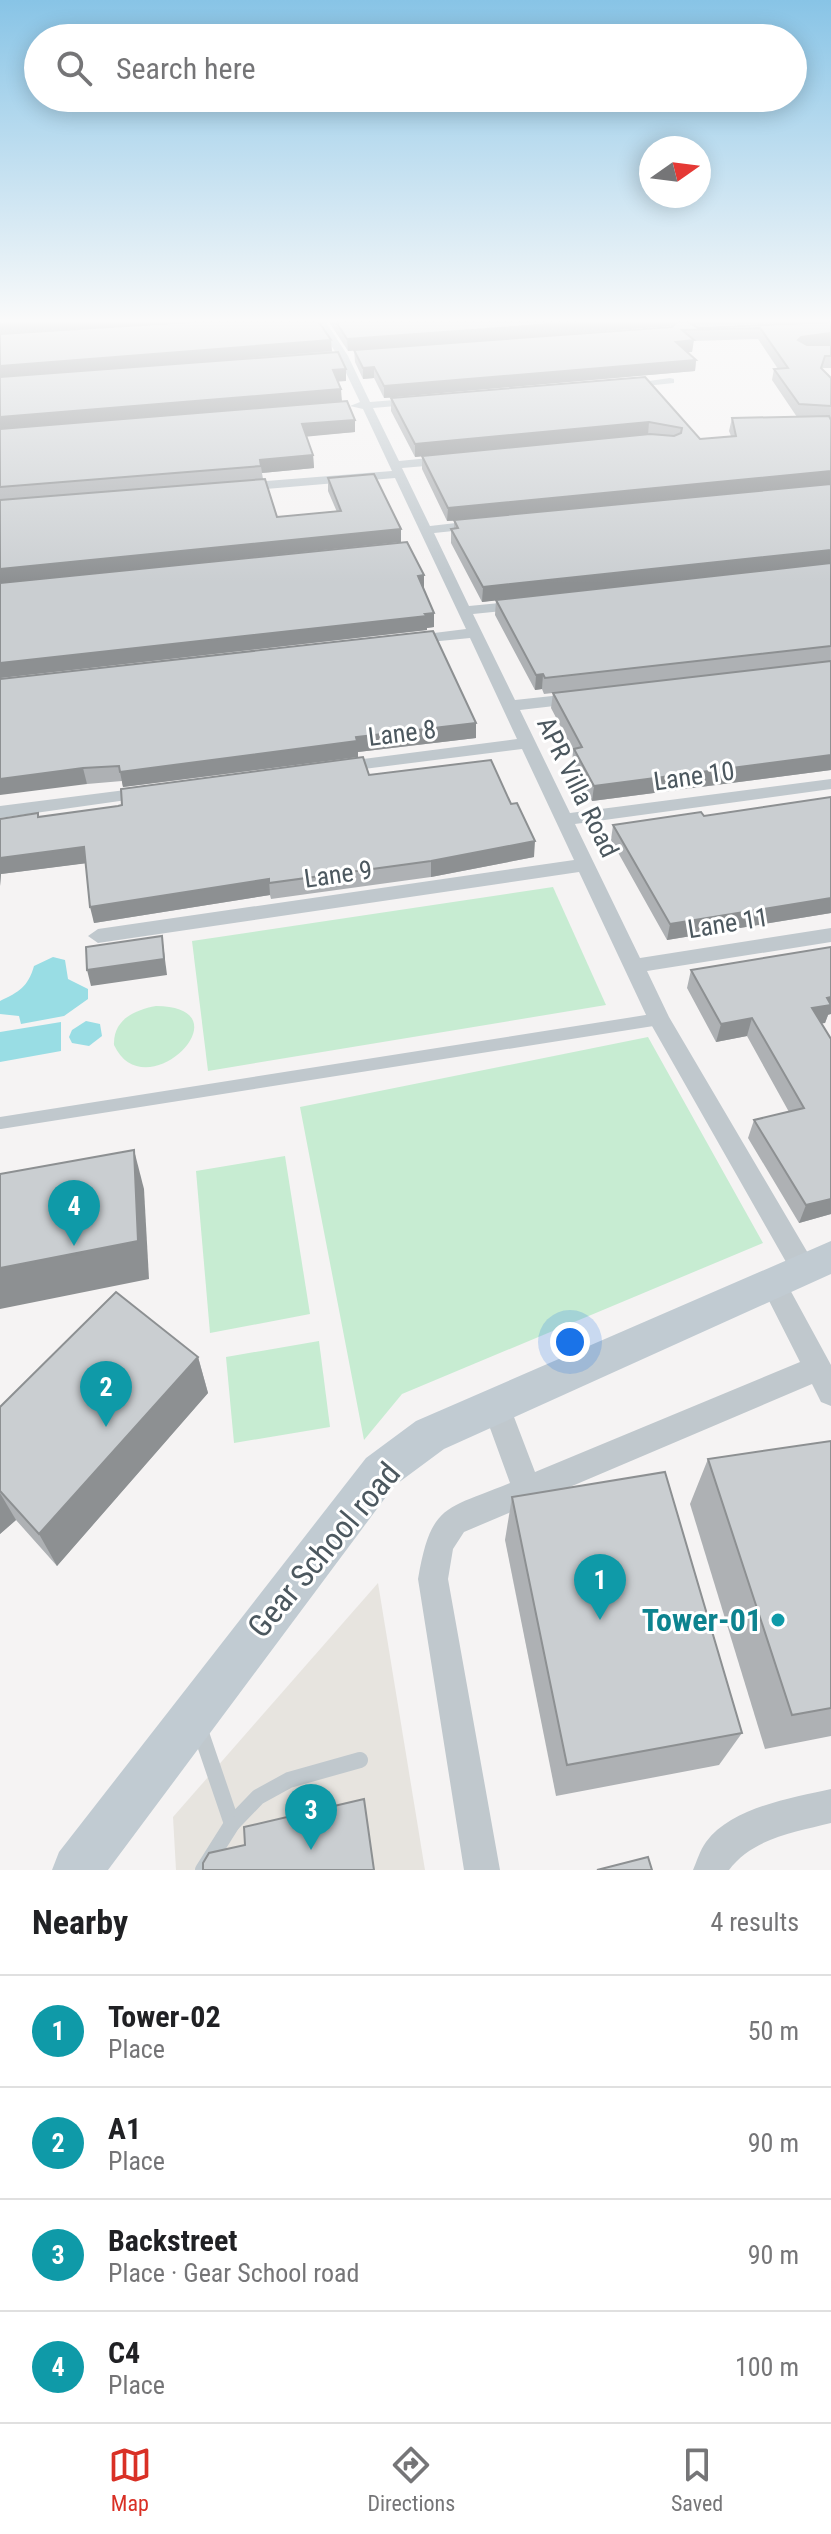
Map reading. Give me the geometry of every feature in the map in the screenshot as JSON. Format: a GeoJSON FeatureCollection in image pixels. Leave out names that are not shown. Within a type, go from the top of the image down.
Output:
{"type":"FeatureCollection","features":[{"type":"Feature","properties":{"kind":"main road","name":"Gear School road"},"geometry":{"type":"LineString","coordinates":[[77,1870],[193,1713],[380,1472],[430,1435],[802,1270]]}},
{"type":"Feature","properties":{"kind":"street","name":"APR Villa Road"},"geometry":{"type":"LineString","coordinates":[[359,409],[396,469],[434,546],[659,1019],[802,1270],[825,1381]]}},
{"type":"Feature","properties":{"kind":"street"},"geometry":{"type":"LineString","coordinates":[[222,489],[457,459]]}},
{"type":"Feature","properties":{"kind":"street"},"geometry":{"type":"LineString","coordinates":[[426,530],[504,522]]}},
{"type":"Feature","properties":{"kind":"street"},"geometry":{"type":"LineString","coordinates":[[413,548],[434,546]]}},
{"type":"Feature","properties":{"kind":"street"},"geometry":{"type":"LineString","coordinates":[[464,611],[541,602]]}},
{"type":"Feature","properties":{"kind":"street"},"geometry":{"type":"LineString","coordinates":[[391,642],[474,633]]}},
{"type":"Feature","properties":{"kind":"street"},"geometry":{"type":"LineString","coordinates":[[508,706],[600,695]]}},
{"type":"Feature","properties":{"kind":"street","name":"Lane 8"},"geometry":{"type":"LineString","coordinates":[[315,771],[526,743]]}},
{"type":"Feature","properties":{"kind":"street","name":"Lane 10"},"geometry":{"type":"LineString","coordinates":[[563,820],[831,784]]}},
{"type":"Feature","properties":{"kind":"street"},"geometry":{"type":"LineString","coordinates":[[0,812],[173,789]]}},
{"type":"Feature","properties":{"kind":"street","name":"Lane 9"},"geometry":{"type":"LineString","coordinates":[[98,936],[585,865]]}},
{"type":"Feature","properties":{"kind":"street","name":"Lane 11"},"geometry":{"type":"LineString","coordinates":[[633,966],[831,935]]}},
{"type":"Feature","properties":{"kind":"street"},"geometry":{"type":"LineString","coordinates":[[482,1870],[433,1579],[439,1545],[453,1521],[527,1490],[825,1381]]}},
{"type":"Feature","properties":{"kind":"street"},"geometry":{"type":"LineString","coordinates":[[496,1406],[527,1490]]}},
{"type":"Feature","properties":{"kind":"street"},"geometry":{"type":"LineString","coordinates":[[711,1870],[718,1853],[757,1826],[831,1806]]}},
{"type":"Feature","properties":{"kind":"lane"},"geometry":{"type":"LineString","coordinates":[[0,1123],[659,1019]]}},
{"type":"Feature","properties":{"kind":"lane"},"geometry":{"type":"LineString","coordinates":[[193,1713],[211,1756],[232,1824]]}},
{"type":"Feature","properties":{"kind":"lane"},"geometry":{"type":"LineString","coordinates":[[203,1870],[232,1824],[258,1797],[289,1780],[360,1760]]}},
{"type":"Feature","properties":{"kind":"shaded area"},"geometry":{"type":"Polygon","coordinates":[[[378,1583],[425,1870],[176,1870],[173,1817],[378,1583]]]}},
{"type":"Feature","properties":{"kind":"green space"},"geometry":{"type":"Polygon","coordinates":[[[553,887],[606,1005],[208,1071],[192,941],[553,887]]]}},
{"type":"Feature","properties":{"kind":"green space"},"geometry":{"type":"Polygon","coordinates":[[[156,1006],[182,1011],[193,1022],[192,1036],[182,1051],[166,1062],[147,1067],[129,1063],[114,1045],[117,1029],[126,1018],[156,1006]]]}},
{"type":"Feature","properties":{"kind":"green space"},"geometry":{"type":"Polygon","coordinates":[[[648,1037],[763,1243],[402,1394],[364,1440],[300,1107],[648,1037]]]}},
{"type":"Feature","properties":{"kind":"green space"},"geometry":{"type":"Polygon","coordinates":[[[285,1156],[310,1314],[210,1333],[196,1171],[285,1156]]]}},
{"type":"Feature","properties":{"kind":"green space"},"geometry":{"type":"Polygon","coordinates":[[[319,1341],[330,1427],[234,1443],[226,1357],[319,1341]]]}},
{"type":"Feature","properties":{"kind":"water"},"geometry":{"type":"Polygon","coordinates":[[[53,957],[65,960],[68,979],[88,989],[88,999],[64,1016],[21,1024],[19,1016],[0,1014],[0,1001],[22,988],[34,966],[53,957]]]}},
{"type":"Feature","properties":{"kind":"water"},"geometry":{"type":"Polygon","coordinates":[[[86,1021],[100,1024],[102,1036],[89,1046],[72,1043],[69,1037],[72,1030],[86,1021]]]}},
{"type":"Feature","properties":{"kind":"water"},"geometry":{"type":"Polygon","coordinates":[[[61,1022],[61,1051],[0,1062],[0,1032],[61,1022]]]}},
{"type":"Feature","properties":{"kind":"building"},"geometry":{"type":"Polygon","coordinates":[[[0,409],[94,409],[0,417],[0,409]]]}},
{"type":"Feature","properties":{"kind":"building"},"geometry":{"type":"Polygon","coordinates":[[[245,409],[350,409],[355,420],[302,424],[313,455],[260,460],[261,466],[0,487],[0,429],[245,409]]]}},
{"type":"Feature","properties":{"kind":"building"},"geometry":{"type":"Polygon","coordinates":[[[397,409],[674,409],[700,439],[736,436],[732,418],[829,416],[831,471],[448,508],[422,456],[650,434],[674,436],[681,433],[682,428],[649,422],[415,444],[397,409]]]}},
{"type":"Feature","properties":{"kind":"building"},"geometry":{"type":"Polygon","coordinates":[[[374,474],[401,529],[0,569],[0,500],[265,479],[277,517],[341,511],[328,478],[374,474]]]}},
{"type":"Feature","properties":{"kind":"building"},"geometry":{"type":"Polygon","coordinates":[[[831,484],[831,550],[483,587],[451,529],[458,528],[454,520],[831,484]]]}},
{"type":"Feature","properties":{"kind":"building"},"geometry":{"type":"Polygon","coordinates":[[[407,542],[424,575],[418,576],[434,613],[425,614],[427,616],[0,663],[0,583],[407,542]]]}},
{"type":"Feature","properties":{"kind":"building"},"geometry":{"type":"Polygon","coordinates":[[[831,563],[831,646],[545,678],[543,674],[536,675],[496,600],[831,563]]]}},
{"type":"Feature","properties":{"kind":"building"},"geometry":{"type":"Polygon","coordinates":[[[433,631],[476,723],[356,737],[357,741],[120,772],[119,766],[83,768],[0,779],[0,679],[433,631]]]}},
{"type":"Feature","properties":{"kind":"building"},"geometry":{"type":"Polygon","coordinates":[[[831,661],[831,755],[594,786],[574,749],[582,747],[553,693],[831,661]]]}},
{"type":"Feature","properties":{"kind":"building"},"geometry":{"type":"Polygon","coordinates":[[[363,757],[369,775],[491,760],[511,804],[517,803],[535,841],[431,861],[269,883],[269,879],[90,907],[84,847],[0,858],[0,819],[118,806],[122,805],[121,789],[363,757]]]}},
{"type":"Feature","properties":{"kind":"building"},"geometry":{"type":"Polygon","coordinates":[[[831,797],[831,898],[670,924],[613,825],[701,812],[704,816],[831,797]]]}},
{"type":"Feature","properties":{"kind":"building"},"geometry":{"type":"Polygon","coordinates":[[[162,936],[164,959],[87,970],[86,947],[162,936]]]}},
{"type":"Feature","properties":{"kind":"building"},"geometry":{"type":"Polygon","coordinates":[[[831,947],[831,997],[827,998],[831,1005],[812,1008],[831,1039],[831,1199],[806,1205],[754,1120],[804,1108],[752,1018],[721,1024],[691,970],[831,947]]]}},
{"type":"Feature","properties":{"kind":"building"},"geometry":{"type":"Polygon","coordinates":[[[134,1150],[138,1241],[0,1268],[0,1174],[134,1150]]]}},
{"type":"Feature","properties":{"kind":"building"},"geometry":{"type":"Polygon","coordinates":[[[116,1292],[198,1357],[39,1534],[0,1491],[0,1407],[116,1292]]]}},
{"type":"Feature","properties":{"kind":"building","name":"Tower-01"},"geometry":{"type":"Polygon","coordinates":[[[831,1441],[831,1708],[792,1715],[708,1459],[831,1441]]]}},
{"type":"Feature","properties":{"kind":"building"},"geometry":{"type":"Polygon","coordinates":[[[665,1472],[742,1733],[567,1765],[512,1497],[665,1472]]]}},
{"type":"Feature","properties":{"kind":"building"},"geometry":{"type":"Polygon","coordinates":[[[364,1799],[374,1870],[203,1870],[209,1853],[245,1845],[244,1827],[364,1799]]]}},
{"type":"Feature","properties":{"kind":"building"},"geometry":{"type":"Polygon","coordinates":[[[648,1857],[652,1870],[597,1870],[648,1857]]]}},
{"type":"Feature","properties":{"kind":"place","name":"C4"},"geometry":{"type":"Point","coordinates":[74,1246]}},
{"type":"Feature","properties":{"kind":"place","name":"A1"},"geometry":{"type":"Point","coordinates":[106,1427]}},
{"type":"Feature","properties":{"kind":"place","name":"Tower-02"},"geometry":{"type":"Point","coordinates":[600,1620]}},
{"type":"Feature","properties":{"kind":"place","name":"Tower-01"},"geometry":{"type":"Point","coordinates":[778,1620]}},
{"type":"Feature","properties":{"kind":"place","name":"Backstreet"},"geometry":{"type":"Point","coordinates":[311,1850]}}]}
